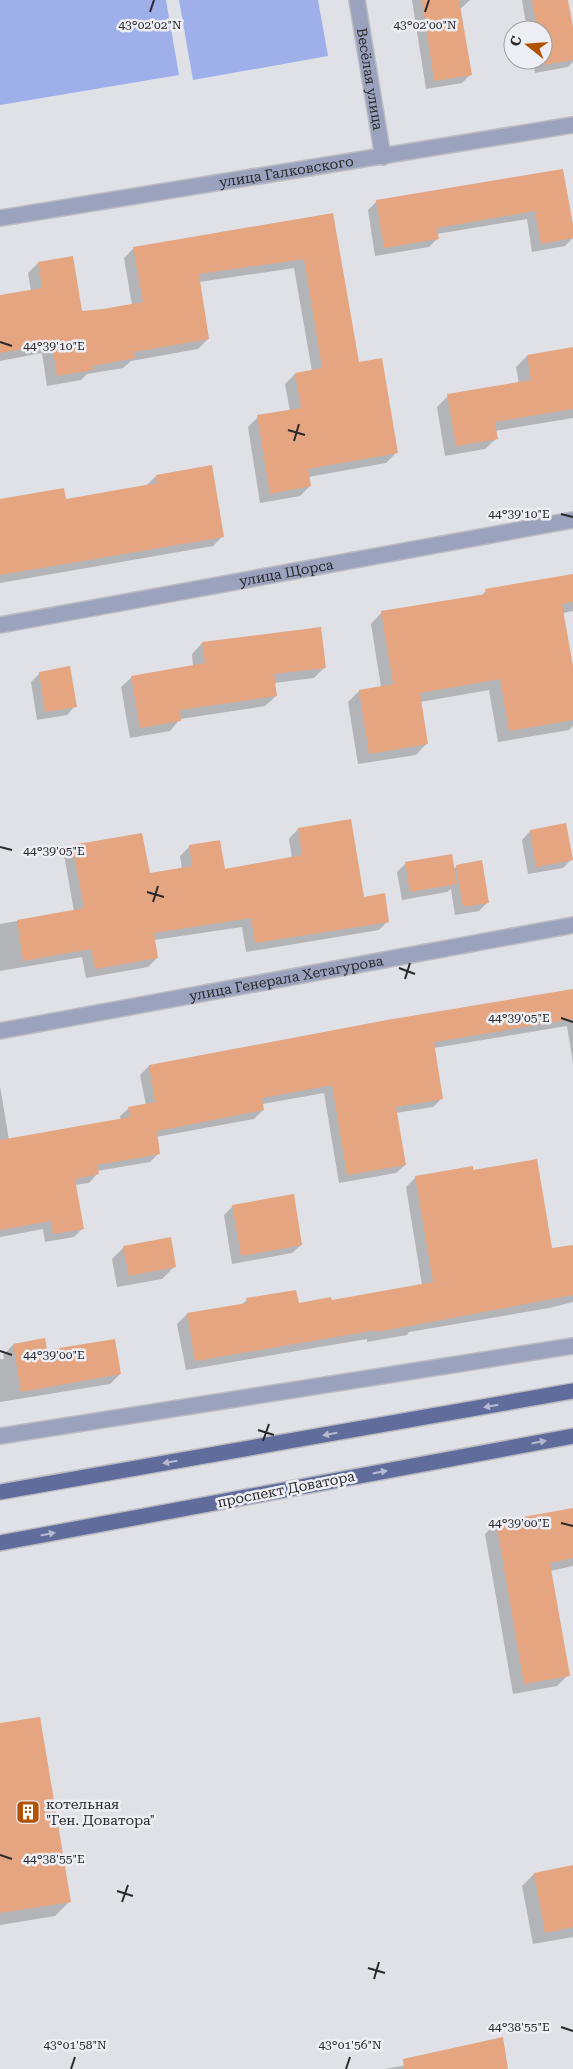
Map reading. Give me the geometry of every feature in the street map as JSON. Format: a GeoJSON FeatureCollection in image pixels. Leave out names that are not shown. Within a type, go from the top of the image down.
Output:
{"type":"FeatureCollection","features":[{"type":"Feature","properties":{"kind":"main road"},"geometry":{"type":"LineString","coordinates":[[0,1492],[573,1391]]}},
{"type":"Feature","properties":{"kind":"main road","name":"проспект Доватора"},"geometry":{"type":"LineString","coordinates":[[0,1543],[573,1436]]}},
{"type":"Feature","properties":{"kind":"street","name":"Весёлая улица"},"geometry":{"type":"LineString","coordinates":[[358,0],[383,157]]}},
{"type":"Feature","properties":{"kind":"street","name":"улица Галковского"},"geometry":{"type":"LineString","coordinates":[[0,218],[573,125]]}},
{"type":"Feature","properties":{"kind":"street","name":"улица Щорса"},"geometry":{"type":"LineString","coordinates":[[0,625],[573,520]]}},
{"type":"Feature","properties":{"kind":"street","name":"улица Генерала Хетагурова"},"geometry":{"type":"LineString","coordinates":[[0,1031],[573,925]]}},
{"type":"Feature","properties":{"kind":"street"},"geometry":{"type":"LineString","coordinates":[[0,1436],[573,1346]]}},
{"type":"Feature","properties":{"kind":"shaded area"},"geometry":{"type":"Polygon","coordinates":[[[0,0],[166,0],[179,75],[0,105],[0,0]]]}},
{"type":"Feature","properties":{"kind":"shaded area"},"geometry":{"type":"Polygon","coordinates":[[[179,0],[318,0],[328,56],[193,80],[179,0]]]}},
{"type":"Feature","properties":{"kind":"building"},"geometry":{"type":"Polygon","coordinates":[[[422,0],[459,0],[472,75],[434,81],[422,0]]]}},
{"type":"Feature","properties":{"kind":"building"},"geometry":{"type":"Polygon","coordinates":[[[532,0],[568,0],[573,27],[573,60],[553,63],[553,20],[535,20],[532,0]]]}},
{"type":"Feature","properties":{"kind":"building"},"geometry":{"type":"Polygon","coordinates":[[[563,169],[573,225],[573,238],[541,244],[535,211],[437,228],[439,239],[384,248],[376,200],[563,169]]]}},
{"type":"Feature","properties":{"kind":"building"},"geometry":{"type":"Polygon","coordinates":[[[333,213],[359,362],[382,358],[398,453],[308,469],[311,486],[270,494],[257,415],[301,408],[295,373],[322,368],[304,259],[199,274],[209,339],[134,352],[135,358],[92,366],[93,370],[57,376],[52,344],[0,353],[0,295],[42,288],[38,262],[73,256],[82,311],[103,309],[143,302],[133,247],[333,213]]]}},
{"type":"Feature","properties":{"kind":"building"},"geometry":{"type":"Polygon","coordinates":[[[573,347],[573,409],[495,422],[498,439],[456,446],[447,394],[531,380],[527,355],[573,347]]]}},
{"type":"Feature","properties":{"kind":"building"},"geometry":{"type":"Polygon","coordinates":[[[212,465],[224,537],[0,575],[0,499],[64,488],[66,499],[157,483],[156,475],[212,465]]]}},
{"type":"Feature","properties":{"kind":"building"},"geometry":{"type":"Polygon","coordinates":[[[573,574],[573,602],[562,604],[573,666],[573,720],[509,731],[500,679],[420,693],[428,744],[369,754],[359,690],[393,684],[381,611],[486,594],[485,589],[573,574]]]}},
{"type":"Feature","properties":{"kind":"building"},"geometry":{"type":"Polygon","coordinates":[[[321,627],[326,668],[274,674],[277,696],[180,710],[181,721],[140,728],[131,676],[205,663],[202,642],[321,627]]]}},
{"type":"Feature","properties":{"kind":"building"},"geometry":{"type":"Polygon","coordinates":[[[70,666],[77,707],[45,712],[39,672],[70,666]]]}},
{"type":"Feature","properties":{"kind":"building"},"geometry":{"type":"Polygon","coordinates":[[[351,819],[364,897],[385,893],[389,922],[255,943],[251,918],[154,933],[158,958],[95,969],[91,949],[23,961],[17,920],[84,908],[72,845],[142,833],[150,873],[192,866],[189,845],[220,840],[225,869],[302,855],[298,828],[351,819]]]}},
{"type":"Feature","properties":{"kind":"building"},"geometry":{"type":"Polygon","coordinates":[[[566,823],[573,860],[536,867],[530,830],[566,823]]]}},
{"type":"Feature","properties":{"kind":"building"},"geometry":{"type":"Polygon","coordinates":[[[452,854],[457,884],[410,892],[405,862],[452,854]]]}},
{"type":"Feature","properties":{"kind":"building"},"geometry":{"type":"Polygon","coordinates":[[[482,860],[489,903],[463,907],[456,865],[482,860]]]}},
{"type":"Feature","properties":{"kind":"building"},"geometry":{"type":"Polygon","coordinates":[[[573,989],[573,1019],[434,1042],[443,1099],[396,1107],[406,1165],[347,1175],[332,1085],[262,1098],[264,1110],[157,1131],[160,1154],[97,1165],[99,1174],[75,1179],[84,1229],[53,1234],[51,1221],[0,1230],[0,1140],[130,1117],[128,1107],[155,1102],[149,1065],[387,1020],[573,989]]]}},
{"type":"Feature","properties":{"kind":"building"},"geometry":{"type":"Polygon","coordinates":[[[537,1159],[552,1248],[573,1245],[573,1295],[377,1332],[376,1330],[195,1361],[187,1313],[247,1303],[246,1298],[296,1290],[299,1303],[331,1297],[332,1300],[433,1282],[415,1176],[473,1166],[473,1170],[537,1159]]]}},
{"type":"Feature","properties":{"kind":"building"},"geometry":{"type":"Polygon","coordinates":[[[294,1194],[302,1245],[241,1256],[232,1205],[294,1194]]]}},
{"type":"Feature","properties":{"kind":"building"},"geometry":{"type":"Polygon","coordinates":[[[171,1237],[176,1267],[129,1276],[123,1246],[171,1237]]]}},
{"type":"Feature","properties":{"kind":"building"},"geometry":{"type":"Polygon","coordinates":[[[45,1338],[47,1350],[115,1339],[121,1374],[21,1392],[13,1344],[45,1338]]]}},
{"type":"Feature","properties":{"kind":"building"},"geometry":{"type":"Polygon","coordinates":[[[573,1508],[573,1558],[550,1563],[570,1676],[524,1684],[496,1522],[573,1508]]]}},
{"type":"Feature","properties":{"kind":"building","name":"котельная \"Ген. Доватора\""},"geometry":{"type":"Polygon","coordinates":[[[40,1717],[71,1902],[0,1913],[0,1723],[40,1717]]]}},
{"type":"Feature","properties":{"kind":"building"},"geometry":{"type":"Polygon","coordinates":[[[573,1865],[573,1927],[545,1933],[534,1873],[573,1865]]]}},
{"type":"Feature","properties":{"kind":"building"},"geometry":{"type":"Polygon","coordinates":[[[503,2037],[508,2069],[404,2069],[403,2059],[503,2037]]]}},
{"type":"Feature","properties":{"kind":"place","name":"котельная \"Ген. Доватора\""},"geometry":{"type":"Point","coordinates":[28,1812]}}]}
